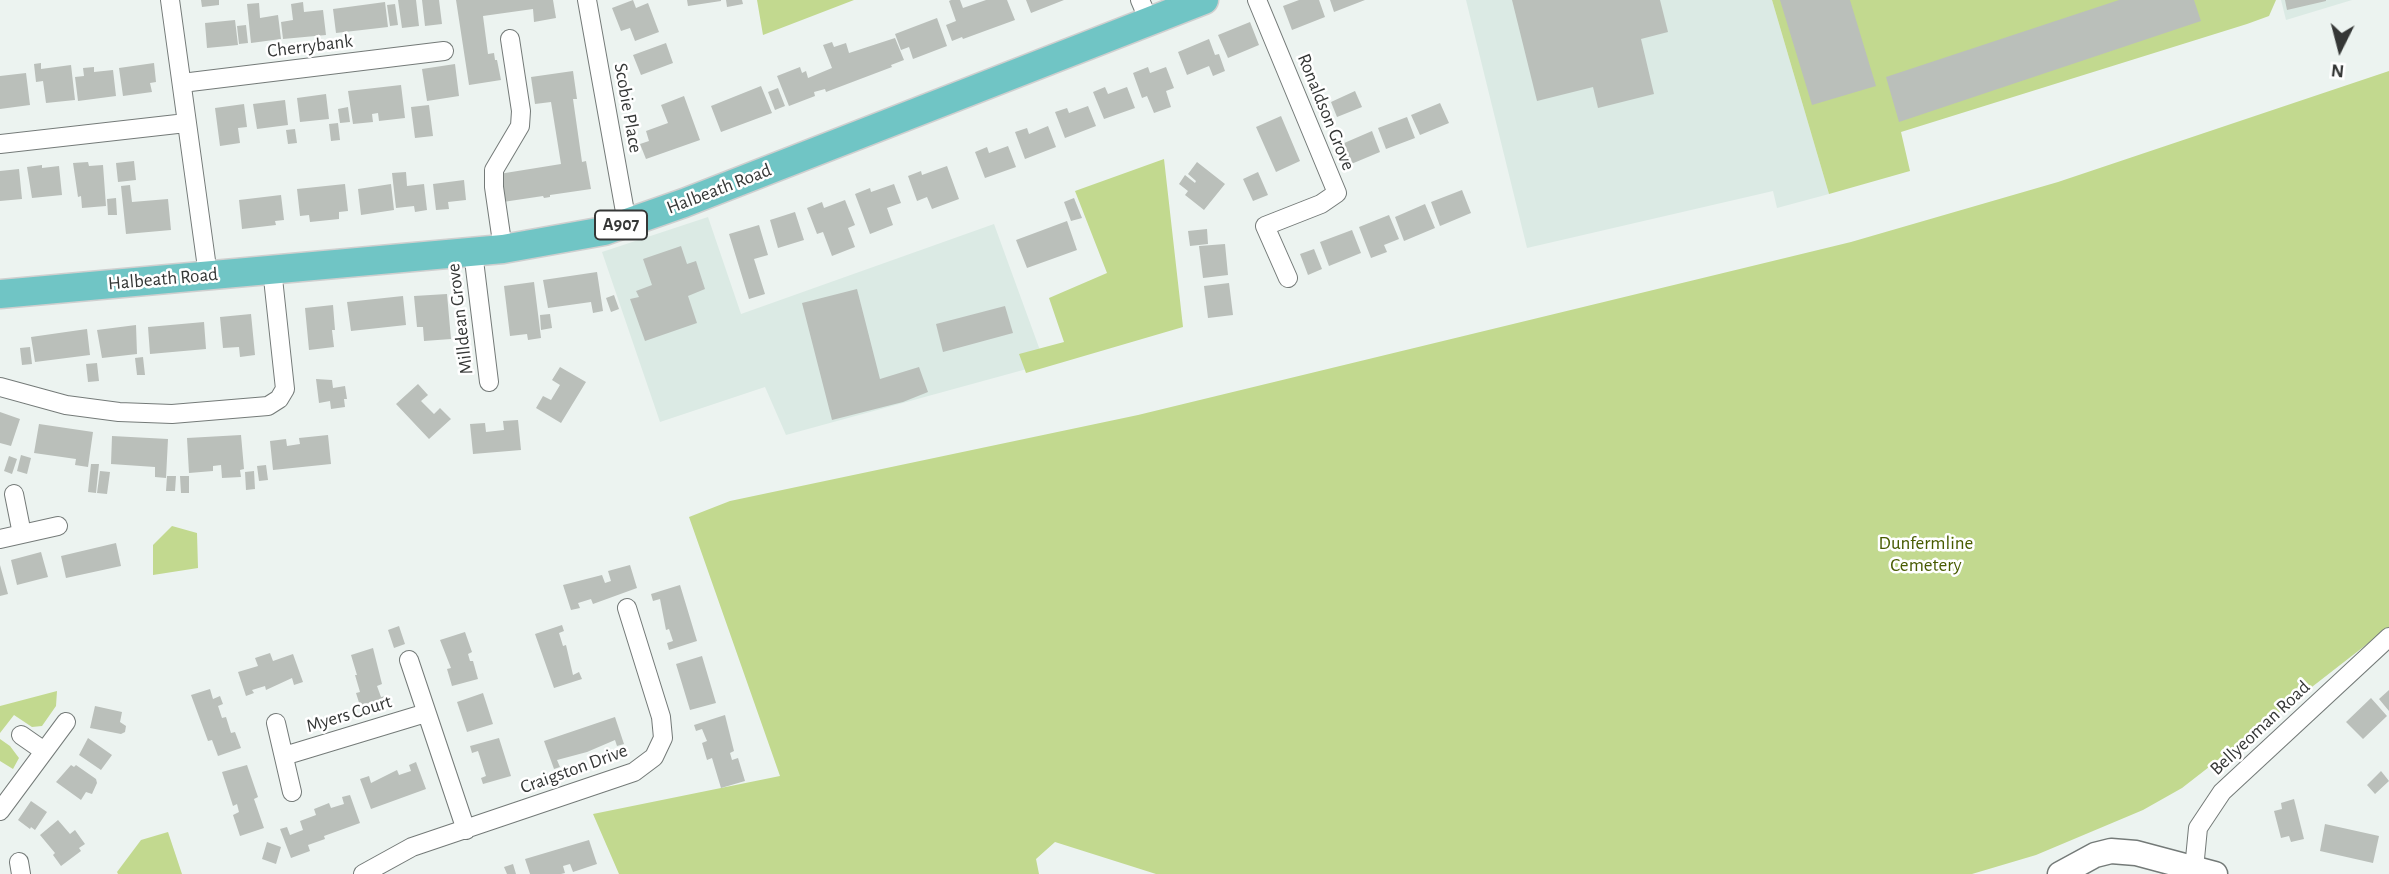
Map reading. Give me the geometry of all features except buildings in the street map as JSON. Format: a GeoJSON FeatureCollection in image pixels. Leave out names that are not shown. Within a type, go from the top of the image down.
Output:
{"type":"FeatureCollection","features":[{"type":"Feature","properties":{"kind":"main road","name":"Halbeath Road"},"geometry":{"type":"LineString","coordinates":[[0,294],[473,252],[568,239],[627,223],[684,203],[1145,11],[1204,0]]}},
{"type":"Feature","properties":{"kind":"street"},"geometry":{"type":"LineString","coordinates":[[170,0],[208,275]]}},
{"type":"Feature","properties":{"kind":"street","name":"Scobie Place"},"geometry":{"type":"LineString","coordinates":[[587,0],[627,223]]}},
{"type":"Feature","properties":{"kind":"street","name":"Ronaldson Grove"},"geometry":{"type":"LineString","coordinates":[[1257,0],[1337,193],[1321,204],[1265,226],[1288,278]]}},
{"type":"Feature","properties":{"kind":"street"},"geometry":{"type":"LineString","coordinates":[[503,249],[494,170],[520,126],[521,111],[510,38]]}},
{"type":"Feature","properties":{"kind":"street","name":"Cherrybank"},"geometry":{"type":"LineString","coordinates":[[182,83],[444,51]]}},
{"type":"Feature","properties":{"kind":"street"},"geometry":{"type":"LineString","coordinates":[[0,144],[186,123]]}},
{"type":"Feature","properties":{"kind":"street","name":"Milldean Grove"},"geometry":{"type":"LineString","coordinates":[[473,252],[489,382]]}},
{"type":"Feature","properties":{"kind":"street"},"geometry":{"type":"LineString","coordinates":[[0,387],[66,405],[119,412],[172,414],[268,406],[279,399],[285,389],[272,269]]}},
{"type":"Feature","properties":{"kind":"street"},"geometry":{"type":"LineString","coordinates":[[14,494],[22,534]]}},
{"type":"Feature","properties":{"kind":"street"},"geometry":{"type":"LineString","coordinates":[[0,539],[58,526]]}},
{"type":"Feature","properties":{"kind":"street","name":"Craigston Drive"},"geometry":{"type":"LineString","coordinates":[[363,874],[412,847],[634,772],[654,757],[663,738],[661,717],[626,608]]}},
{"type":"Feature","properties":{"kind":"street","name":"Bellyeoman Road"},"geometry":{"type":"LineString","coordinates":[[2205,872],[2197,828],[2222,792],[2389,637]]}},
{"type":"Feature","properties":{"kind":"street"},"geometry":{"type":"LineString","coordinates":[[409,660],[466,830]]}},
{"type":"Feature","properties":{"kind":"street","name":"Myers Court"},"geometry":{"type":"LineString","coordinates":[[285,756],[426,713]]}},
{"type":"Feature","properties":{"kind":"street"},"geometry":{"type":"LineString","coordinates":[[0,811],[66,722]]}},
{"type":"Feature","properties":{"kind":"street","name":"Myers Court"},"geometry":{"type":"LineString","coordinates":[[276,723],[292,792]]}},
{"type":"Feature","properties":{"kind":"street"},"geometry":{"type":"LineString","coordinates":[[21,734],[44,751]]}},
{"type":"Feature","properties":{"kind":"street"},"geometry":{"type":"LineString","coordinates":[[2060,874],[2095,855],[2111,851],[2136,853],[2205,872]]}},
{"type":"Feature","properties":{"kind":"shaded area"},"geometry":{"type":"Polygon","coordinates":[[[1466,0],[1772,0],[1829,194],[1777,208],[1773,191],[1527,248],[1466,0]]]}},
{"type":"Feature","properties":{"kind":"shaded area"},"geometry":{"type":"Polygon","coordinates":[[[2281,0],[2352,0],[2286,20],[2281,0]]]}},
{"type":"Feature","properties":{"kind":"shaded area"},"geometry":{"type":"Polygon","coordinates":[[[708,217],[741,314],[994,224],[1045,364],[786,435],[765,387],[660,422],[602,252],[708,217]]]}},
{"type":"Feature","properties":{"kind":"green space"},"geometry":{"type":"Polygon","coordinates":[[[757,0],[854,0],[763,35],[757,0]]]}},
{"type":"Feature","properties":{"kind":"green space"},"geometry":{"type":"Polygon","coordinates":[[[1772,0],[2276,0],[2269,16],[2247,24],[1901,132],[1910,171],[1829,194],[1772,0]]]}},
{"type":"Feature","properties":{"kind":"green space","name":"Dunfermline Cemetery"},"geometry":{"type":"Polygon","coordinates":[[[2389,71],[2389,627],[2182,788],[2143,810],[2036,855],[1972,874],[1156,874],[1055,842],[1036,859],[1039,874],[619,874],[593,814],[780,776],[689,517],[730,501],[1138,415],[1851,242],[2058,182],[2389,71]]]}},
{"type":"Feature","properties":{"kind":"green space"},"geometry":{"type":"Polygon","coordinates":[[[1164,159],[1183,327],[1026,373],[1019,354],[1064,342],[1049,298],[1107,273],[1075,191],[1164,159]]]}},
{"type":"Feature","properties":{"kind":"green space"},"geometry":{"type":"Polygon","coordinates":[[[172,526],[197,533],[198,568],[153,575],[153,545],[172,526]]]}},
{"type":"Feature","properties":{"kind":"green space"},"geometry":{"type":"Polygon","coordinates":[[[57,691],[56,706],[42,726],[32,727],[14,715],[0,733],[0,706],[57,691]]]}},
{"type":"Feature","properties":{"kind":"green space"},"geometry":{"type":"Polygon","coordinates":[[[0,739],[10,746],[19,758],[13,769],[0,761],[0,739]]]}},
{"type":"Feature","properties":{"kind":"green space"},"geometry":{"type":"Polygon","coordinates":[[[168,832],[182,874],[118,874],[141,840],[168,832]]]}}]}
